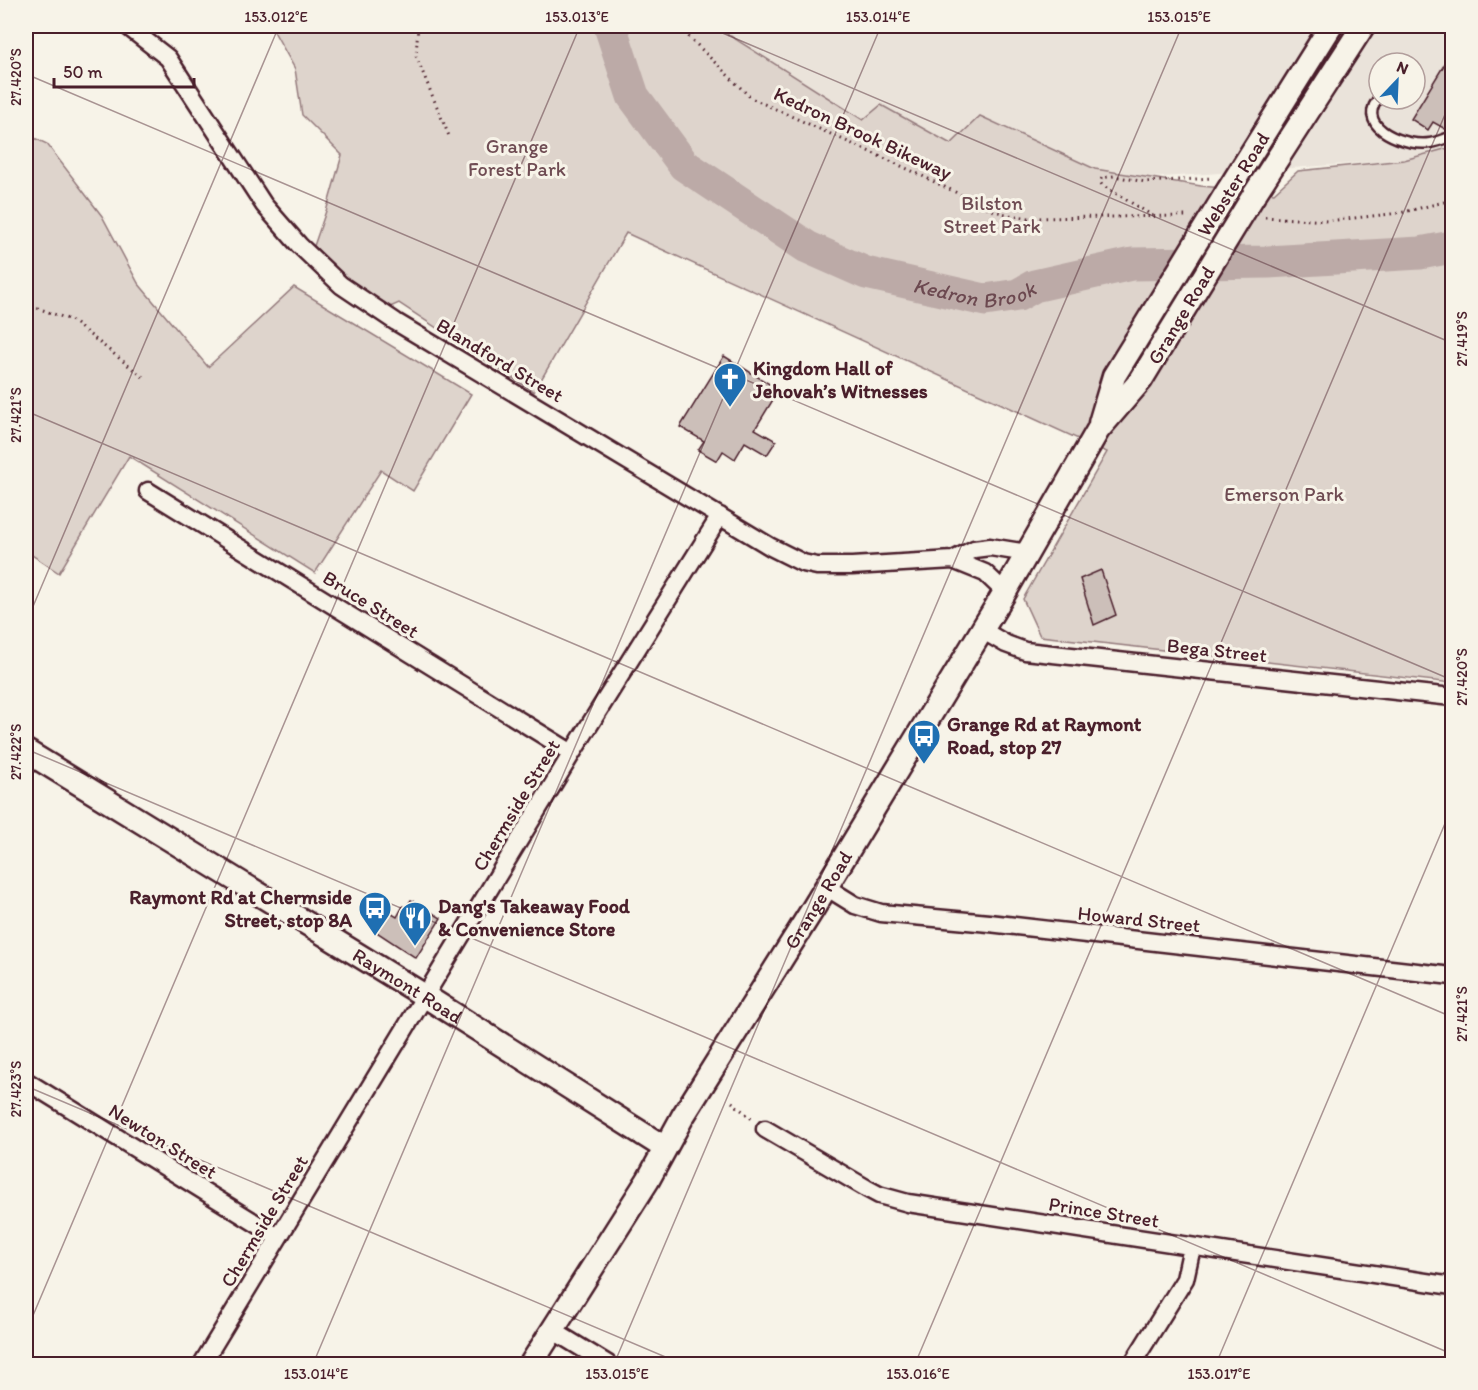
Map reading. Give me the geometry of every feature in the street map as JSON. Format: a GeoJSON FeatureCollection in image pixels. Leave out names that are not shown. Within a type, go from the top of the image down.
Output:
{"type":"FeatureCollection","features":[{"type":"Feature","properties":{"kind":"main road","name":"Webster Road"},"geometry":{"type":"LineString","coordinates":[[1135,342],[1224,185],[1331,26]]}},
{"type":"Feature","properties":{"kind":"main road","name":"Webster Road"},"geometry":{"type":"LineString","coordinates":[[1255,206],[1364,26]]}},
{"type":"Feature","properties":{"kind":"main road","name":"Grange Road"},"geometry":{"type":"LineString","coordinates":[[531,1365],[648,1180],[665,1148],[982,630],[1098,430],[1141,380],[1255,206]]}},
{"type":"Feature","properties":{"kind":"main road","name":"Grange Road"},"geometry":{"type":"LineString","coordinates":[[1098,430],[1114,376],[1135,342]]}},
{"type":"Feature","properties":{"kind":"main road","name":"Raymont Road"},"geometry":{"type":"LineString","coordinates":[[26,751],[424,996],[665,1148]]}},
{"type":"Feature","properties":{"kind":"street","name":"Blandford Street"},"geometry":{"type":"LineString","coordinates":[[127,26],[168,58],[264,205],[299,245],[340,285],[396,322],[720,516],[787,555],[817,566],[861,566],[952,560],[974,549],[990,547],[1028,553]]}},
{"type":"Feature","properties":{"kind":"street","name":"Bruce Street"},"geometry":{"type":"LineString","coordinates":[[148,490],[572,753]]}},
{"type":"Feature","properties":{"kind":"street","name":"Chermside Street"},"geometry":{"type":"LineString","coordinates":[[202,1365],[572,753],[720,516]]}},
{"type":"Feature","properties":{"kind":"street","name":"Blandford Street"},"geometry":{"type":"LineString","coordinates":[[952,560],[985,573],[1005,592]]}},
{"type":"Feature","properties":{"kind":"street","name":"Bega Street"},"geometry":{"type":"LineString","coordinates":[[982,630],[1006,644],[1025,651],[1452,697]]}},
{"type":"Feature","properties":{"kind":"street","name":"Howard Street"},"geometry":{"type":"LineString","coordinates":[[826,887],[855,905],[881,913],[1452,976]]}},
{"type":"Feature","properties":{"kind":"street","name":"Newton Street"},"geometry":{"type":"LineString","coordinates":[[26,1081],[278,1237]]}},
{"type":"Feature","properties":{"kind":"street","name":"Prince Street"},"geometry":{"type":"LineString","coordinates":[[765,1129],[866,1188],[890,1198],[921,1205],[1452,1286]]}},
{"type":"Feature","properties":{"kind":"street"},"geometry":{"type":"LineString","coordinates":[[1131,1365],[1185,1279],[1192,1247]]}},
{"type":"Feature","properties":{"kind":"street"},"geometry":{"type":"LineString","coordinates":[[552,1330],[609,1365]]}},
{"type":"Feature","properties":{"kind":"lane"},"geometry":{"type":"LineString","coordinates":[[1373,111],[1376,125],[1392,137],[1413,143],[1430,144],[1452,136]]}},
{"type":"Feature","properties":{"kind":"path"},"geometry":{"type":"LineString","coordinates":[[418,26],[416,56],[449,136]]}},
{"type":"Feature","properties":{"kind":"path","name":"Kedron Brook Bikeway"},"geometry":{"type":"LineString","coordinates":[[683,26],[687,35],[751,98],[994,211],[1030,218],[1200,216]]}},
{"type":"Feature","properties":{"kind":"path"},"geometry":{"type":"LineString","coordinates":[[1155,216],[1102,185],[1100,182],[1102,178],[1114,176],[1144,182],[1224,185]]}},
{"type":"Feature","properties":{"kind":"path"},"geometry":{"type":"LineString","coordinates":[[1255,206],[1327,221],[1400,213],[1452,200]]}},
{"type":"Feature","properties":{"kind":"path"},"geometry":{"type":"LineString","coordinates":[[26,304],[71,320],[143,377]]}},
{"type":"Feature","properties":{"kind":"path"},"geometry":{"type":"LineString","coordinates":[[732,1102],[765,1129]]}},
{"type":"Feature","properties":{"kind":"shaded area"},"geometry":{"type":"Polygon","coordinates":[[[715,26],[1452,26],[1452,147],[1404,160],[1149,178],[1095,169],[980,116],[951,144],[881,105],[863,120],[715,26]]]}},
{"type":"Feature","properties":{"kind":"green space"},"geometry":{"type":"Polygon","coordinates":[[[271,26],[715,26],[863,120],[881,105],[951,144],[980,116],[1095,169],[1201,186],[1274,193],[1298,171],[1404,160],[1452,147],[1452,683],[1040,636],[1023,599],[1107,452],[626,233],[534,392],[399,303],[388,308],[350,282],[314,246],[342,155],[302,115],[295,69],[271,26]]]}},
{"type":"Feature","properties":{"kind":"green space"},"geometry":{"type":"Polygon","coordinates":[[[26,134],[47,144],[102,216],[138,283],[208,367],[294,287],[471,394],[413,491],[381,470],[315,573],[129,456],[59,573],[26,551],[26,134]]]}},
{"type":"Feature","properties":{"kind":"building"},"geometry":{"type":"Polygon","coordinates":[[[1452,52],[1452,120],[1447,130],[1433,122],[1428,130],[1411,119],[1416,111],[1427,111],[1427,93],[1452,52]]]}},
{"type":"Feature","properties":{"kind":"building","name":"Kingdom Hall of Jehovah’s Witnesses"},"geometry":{"type":"Polygon","coordinates":[[[724,356],[779,390],[755,429],[776,441],[767,455],[745,442],[735,459],[723,451],[717,461],[698,450],[704,441],[680,427],[724,356]]]}},
{"type":"Feature","properties":{"kind":"building"},"geometry":{"type":"Polygon","coordinates":[[[1101,570],[1116,615],[1094,625],[1080,579],[1101,570]]]}},
{"type":"Feature","properties":{"kind":"building"},"geometry":{"type":"Polygon","coordinates":[[[411,900],[441,918],[416,958],[372,929],[374,924],[370,922],[380,907],[397,917],[403,906],[406,908],[411,900]]]}},
{"type":"Feature","properties":{"kind":"waterway","name":"Kedron Brook"},"geometry":{"type":"LineString","coordinates":[[610,26],[633,96],[684,165],[807,247],[866,273],[985,300],[1018,295],[1034,286],[1132,264],[1268,262],[1420,253],[1452,247]]}},
{"type":"Feature","properties":{"kind":"place","name":"Kingdom Hall of Jehovah’s Witnesses"},"geometry":{"type":"Point","coordinates":[730,408]}},
{"type":"Feature","properties":{"kind":"place","name":"Grange Rd at Raymont Road, stop 27"},"geometry":{"type":"Point","coordinates":[924,765]}},
{"type":"Feature","properties":{"kind":"place","name":"Raymont Rd at Chermside Street, stop 8A"},"geometry":{"type":"Point","coordinates":[375,937]}},
{"type":"Feature","properties":{"kind":"place","name":"Dang's Takeaway Food & Convenience Store"},"geometry":{"type":"Point","coordinates":[415,947]}},
{"type":"Feature","properties":{"kind":"park label","name":"Grange Forest Park"},"geometry":{"type":"Point","coordinates":[517,158]}},
{"type":"Feature","properties":{"kind":"park label","name":"Bilston Street Park"},"geometry":{"type":"Point","coordinates":[992,214]}},
{"type":"Feature","properties":{"kind":"park label","name":"Emerson Park"},"geometry":{"type":"Point","coordinates":[1284,494]}}]}
